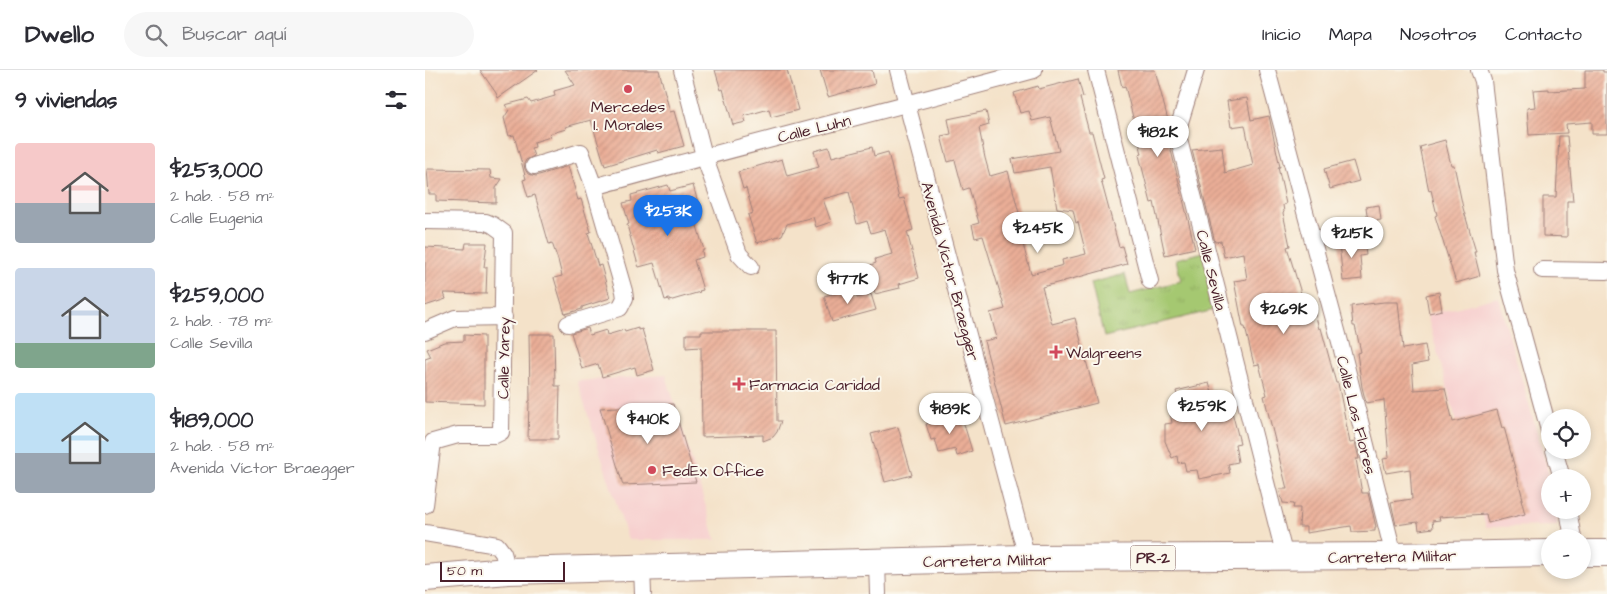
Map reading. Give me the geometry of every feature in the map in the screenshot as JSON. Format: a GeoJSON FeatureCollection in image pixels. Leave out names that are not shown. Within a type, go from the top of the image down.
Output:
{"type":"FeatureCollection","features":[{"type":"Feature","properties":{"kind":"main road","name":"Carretera Militar"},"geometry":{"type":"LineString","coordinates":[[425,578],[508,571],[1027,558],[1541,553]]}},
{"type":"Feature","properties":{"kind":"main road"},"geometry":{"type":"LineString","coordinates":[[1591,553],[1607,553]]}},
{"type":"Feature","properties":{"kind":"street"},"geometry":{"type":"LineString","coordinates":[[682,70],[704,156],[739,254],[751,267]]}},
{"type":"Feature","properties":{"kind":"street","name":"Avenida Víctor Braegger"},"geometry":{"type":"LineString","coordinates":[[898,70],[1027,558]]}},
{"type":"Feature","properties":{"kind":"street","name":"Calle Luhn"},"geometry":{"type":"LineString","coordinates":[[594,187],[704,156],[907,105],[1034,70]]}},
{"type":"Feature","properties":{"kind":"street"},"geometry":{"type":"LineString","coordinates":[[1096,70],[1150,281]]}},
{"type":"Feature","properties":{"kind":"street","name":"Calle Sevilla"},"geometry":{"type":"LineString","coordinates":[[1196,70],[1177,132],[1285,557]]}},
{"type":"Feature","properties":{"kind":"street","name":"Calle Las Flores"},"geometry":{"type":"LineString","coordinates":[[1267,70],[1394,556]]}},
{"type":"Feature","properties":{"kind":"street"},"geometry":{"type":"LineString","coordinates":[[1479,70],[1483,81],[1505,270],[1543,409]]}},
{"type":"Feature","properties":{"kind":"street"},"geometry":{"type":"LineString","coordinates":[[534,166],[581,152],[594,187],[625,298],[620,308],[567,324]]}},
{"type":"Feature","properties":{"kind":"street","name":"Calle Yarey"},"geometry":{"type":"LineString","coordinates":[[425,221],[486,222],[504,233],[501,432],[495,435],[458,436],[429,444],[425,505]]}},
{"type":"Feature","properties":{"kind":"street"},"geometry":{"type":"LineString","coordinates":[[1542,270],[1607,271]]}},
{"type":"Feature","properties":{"kind":"street"},"geometry":{"type":"LineString","coordinates":[[425,331],[455,318],[504,317]]}},
{"type":"Feature","properties":{"kind":"street"},"geometry":{"type":"LineString","coordinates":[[425,533],[497,545],[503,553],[508,571]]}},
{"type":"Feature","properties":{"kind":"street"},"geometry":{"type":"LineString","coordinates":[[877,562],[877,594]]}},
{"type":"Feature","properties":{"kind":"street"},"geometry":{"type":"LineString","coordinates":[[643,567],[643,594]]}},
{"type":"Feature","properties":{"kind":"shaded area"},"geometry":{"type":"Polygon","coordinates":[[[1498,297],[1541,446],[1541,459],[1545,459],[1548,469],[1541,469],[1541,519],[1557,519],[1557,526],[1486,527],[1427,315],[1498,297]]]}},
{"type":"Feature","properties":{"kind":"shaded area"},"geometry":{"type":"Polygon","coordinates":[[[666,375],[716,540],[628,540],[577,381],[666,375]]]}},
{"type":"Feature","properties":{"kind":"green space"},"geometry":{"type":"Polygon","coordinates":[[[1204,252],[1218,309],[1104,337],[1091,283],[1125,274],[1130,294],[1181,281],[1176,259],[1204,252]]]}},
{"type":"Feature","properties":{"kind":"building"},"geometry":{"type":"Polygon","coordinates":[[[480,70],[538,70],[498,98],[480,70]]]}},
{"type":"Feature","properties":{"kind":"building"},"geometry":{"type":"Polygon","coordinates":[[[565,70],[659,70],[670,112],[674,111],[684,146],[658,153],[657,150],[605,166],[591,120],[565,127],[566,129],[549,134],[550,137],[534,142],[535,147],[531,148],[534,156],[526,160],[524,164],[528,174],[536,176],[568,166],[578,200],[581,199],[591,232],[588,233],[598,266],[601,265],[610,298],[565,314],[554,278],[562,276],[558,260],[552,243],[549,244],[535,195],[528,197],[523,180],[526,179],[514,135],[509,136],[504,118],[509,110],[505,105],[528,99],[531,103],[555,96],[554,91],[575,85],[565,70]]]}},
{"type":"Feature","properties":{"kind":"building"},"geometry":{"type":"Polygon","coordinates":[[[715,70],[787,70],[798,110],[771,117],[769,109],[744,116],[746,122],[733,125],[723,89],[721,90],[715,70]]]}},
{"type":"Feature","properties":{"kind":"building"},"geometry":{"type":"Polygon","coordinates":[[[820,70],[872,70],[875,84],[828,97],[820,70]]]}},
{"type":"Feature","properties":{"kind":"building"},"geometry":{"type":"Polygon","coordinates":[[[1118,70],[1155,70],[1169,124],[1167,134],[1195,248],[1165,255],[1154,202],[1151,203],[1139,155],[1142,154],[1138,137],[1125,86],[1122,87],[1118,70]]]}},
{"type":"Feature","properties":{"kind":"building"},"geometry":{"type":"Polygon","coordinates":[[[1585,70],[1603,70],[1603,72],[1607,72],[1607,134],[1592,134],[1592,122],[1566,124],[1567,133],[1529,135],[1527,108],[1535,107],[1533,90],[1585,89],[1585,70]]]}},
{"type":"Feature","properties":{"kind":"building"},"geometry":{"type":"Polygon","coordinates":[[[1078,79],[1083,97],[1080,98],[1089,132],[1092,132],[1104,179],[1101,180],[1119,247],[1122,246],[1127,264],[1042,287],[1052,324],[1075,318],[1097,403],[1006,426],[984,341],[997,338],[990,313],[1005,309],[983,236],[975,238],[972,225],[979,223],[969,188],[963,190],[955,160],[948,162],[941,136],[951,134],[948,119],[986,111],[989,125],[979,128],[985,158],[990,176],[1008,171],[1024,232],[1020,233],[1031,274],[1063,265],[1062,260],[1086,254],[1073,210],[1057,208],[1050,167],[1015,173],[1012,159],[1059,151],[1050,117],[1032,121],[1029,111],[1020,113],[1014,93],[1038,86],[1039,89],[1078,79]]]}},
{"type":"Feature","properties":{"kind":"building"},"geometry":{"type":"Polygon","coordinates":[[[1247,98],[1251,120],[1269,116],[1286,204],[1283,205],[1283,213],[1290,246],[1287,247],[1304,303],[1312,301],[1319,329],[1321,328],[1336,383],[1338,383],[1350,443],[1355,442],[1359,459],[1356,459],[1362,493],[1368,493],[1376,527],[1375,531],[1352,532],[1351,526],[1306,533],[1306,527],[1299,527],[1300,508],[1293,508],[1294,504],[1283,503],[1279,489],[1287,489],[1264,396],[1267,395],[1259,364],[1254,365],[1245,327],[1243,327],[1234,281],[1247,279],[1243,253],[1224,257],[1221,241],[1215,242],[1192,150],[1222,147],[1225,173],[1253,165],[1245,125],[1231,127],[1227,101],[1247,98]]]}},
{"type":"Feature","properties":{"kind":"building"},"geometry":{"type":"Polygon","coordinates":[[[1559,136],[1567,136],[1573,201],[1567,201],[1567,237],[1543,236],[1543,197],[1556,197],[1559,136]]]}},
{"type":"Feature","properties":{"kind":"building"},"geometry":{"type":"Polygon","coordinates":[[[1445,140],[1451,165],[1454,165],[1463,208],[1476,252],[1474,252],[1480,276],[1456,283],[1435,216],[1437,215],[1431,190],[1429,191],[1420,147],[1445,140]]]}},
{"type":"Feature","properties":{"kind":"building"},"geometry":{"type":"Polygon","coordinates":[[[829,147],[832,157],[872,147],[874,156],[888,152],[899,199],[904,198],[913,230],[907,232],[919,278],[899,284],[900,288],[875,294],[868,266],[876,263],[875,259],[892,254],[885,229],[871,233],[867,221],[857,224],[849,192],[823,199],[831,222],[816,227],[813,217],[787,224],[782,235],[757,243],[748,215],[753,213],[746,188],[743,189],[738,172],[782,159],[787,176],[819,167],[814,151],[829,147]]]}},
{"type":"Feature","properties":{"kind":"building"},"geometry":{"type":"Polygon","coordinates":[[[1353,161],[1359,181],[1330,189],[1324,169],[1353,161]]]}},
{"type":"Feature","properties":{"kind":"building"},"geometry":{"type":"Polygon","coordinates":[[[427,169],[490,170],[491,178],[502,179],[496,188],[496,203],[436,201],[436,194],[429,194],[427,169]]]}},
{"type":"Feature","properties":{"kind":"building"},"geometry":{"type":"Polygon","coordinates":[[[668,185],[670,191],[693,185],[702,217],[695,219],[704,250],[702,251],[703,257],[694,260],[703,290],[669,301],[669,299],[665,300],[654,263],[639,267],[638,265],[623,203],[632,201],[631,195],[668,185]]]}},
{"type":"Feature","properties":{"kind":"building"},"geometry":{"type":"Polygon","coordinates":[[[1379,205],[1381,220],[1368,222],[1366,207],[1379,205]]]}},
{"type":"Feature","properties":{"kind":"building"},"geometry":{"type":"Polygon","coordinates":[[[1364,240],[1366,255],[1360,256],[1362,279],[1343,281],[1339,243],[1364,240]]]}},
{"type":"Feature","properties":{"kind":"building"},"geometry":{"type":"Polygon","coordinates":[[[466,243],[487,243],[484,267],[487,267],[486,294],[444,293],[446,299],[425,306],[425,247],[465,249],[466,243]]]}},
{"type":"Feature","properties":{"kind":"building"},"geometry":{"type":"Polygon","coordinates":[[[854,288],[857,298],[871,294],[876,310],[832,322],[824,296],[854,288]]]}},
{"type":"Feature","properties":{"kind":"building"},"geometry":{"type":"Polygon","coordinates":[[[1439,292],[1442,310],[1429,313],[1426,295],[1439,292]]]}},
{"type":"Feature","properties":{"kind":"building"},"geometry":{"type":"Polygon","coordinates":[[[1398,302],[1403,349],[1425,345],[1428,362],[1412,365],[1414,390],[1445,388],[1453,422],[1497,410],[1502,428],[1504,427],[1523,499],[1521,499],[1525,514],[1488,523],[1486,514],[1439,517],[1440,520],[1432,521],[1433,528],[1419,530],[1418,522],[1396,525],[1391,502],[1412,499],[1410,469],[1386,473],[1383,459],[1389,458],[1384,400],[1366,403],[1357,353],[1361,352],[1355,326],[1353,326],[1351,306],[1398,302]]]}},
{"type":"Feature","properties":{"kind":"building"},"geometry":{"type":"Polygon","coordinates":[[[588,328],[590,335],[606,330],[607,335],[624,330],[625,332],[638,328],[638,330],[642,329],[654,370],[637,375],[635,367],[602,377],[598,364],[582,369],[571,333],[588,328]]]}},
{"type":"Feature","properties":{"kind":"building","name":"Farmacia Caridad"},"geometry":{"type":"Polygon","coordinates":[[[701,331],[776,331],[777,421],[781,421],[773,437],[763,441],[763,435],[702,437],[701,347],[686,348],[686,334],[701,334],[701,331]]]}},
{"type":"Feature","properties":{"kind":"building"},"geometry":{"type":"Polygon","coordinates":[[[529,334],[554,334],[555,386],[560,386],[558,439],[528,439],[530,401],[529,334]]]}},
{"type":"Feature","properties":{"kind":"building"},"geometry":{"type":"Polygon","coordinates":[[[464,335],[484,336],[484,404],[425,402],[425,359],[431,357],[427,349],[444,342],[464,341],[464,335]]]}},
{"type":"Feature","properties":{"kind":"building"},"geometry":{"type":"Polygon","coordinates":[[[1209,383],[1212,393],[1220,391],[1225,410],[1231,408],[1240,443],[1235,444],[1238,462],[1228,464],[1230,473],[1199,479],[1197,470],[1186,471],[1184,462],[1178,463],[1177,456],[1172,458],[1165,441],[1165,424],[1172,423],[1170,413],[1174,412],[1173,403],[1179,402],[1176,391],[1209,383]]]}},
{"type":"Feature","properties":{"kind":"building"},"geometry":{"type":"Polygon","coordinates":[[[673,404],[696,482],[623,485],[600,408],[673,404]]]}},
{"type":"Feature","properties":{"kind":"building"},"geometry":{"type":"Polygon","coordinates":[[[961,414],[972,451],[957,456],[955,449],[939,453],[935,439],[931,440],[926,424],[961,414]]]}},
{"type":"Feature","properties":{"kind":"building"},"geometry":{"type":"Polygon","coordinates":[[[898,427],[912,475],[885,482],[871,434],[898,427]]]}},
{"type":"Feature","properties":{"kind":"place","name":"Mercedes I. Morales"},"geometry":{"type":"Point","coordinates":[628,89]}},
{"type":"Feature","properties":{"kind":"place","name":"Walgreens"},"geometry":{"type":"Point","coordinates":[1056,352]}},
{"type":"Feature","properties":{"kind":"place","name":"Farmacia Caridad"},"geometry":{"type":"Point","coordinates":[739,384]}},
{"type":"Feature","properties":{"kind":"place","name":"FedEx Office"},"geometry":{"type":"Point","coordinates":[652,470]}}]}
